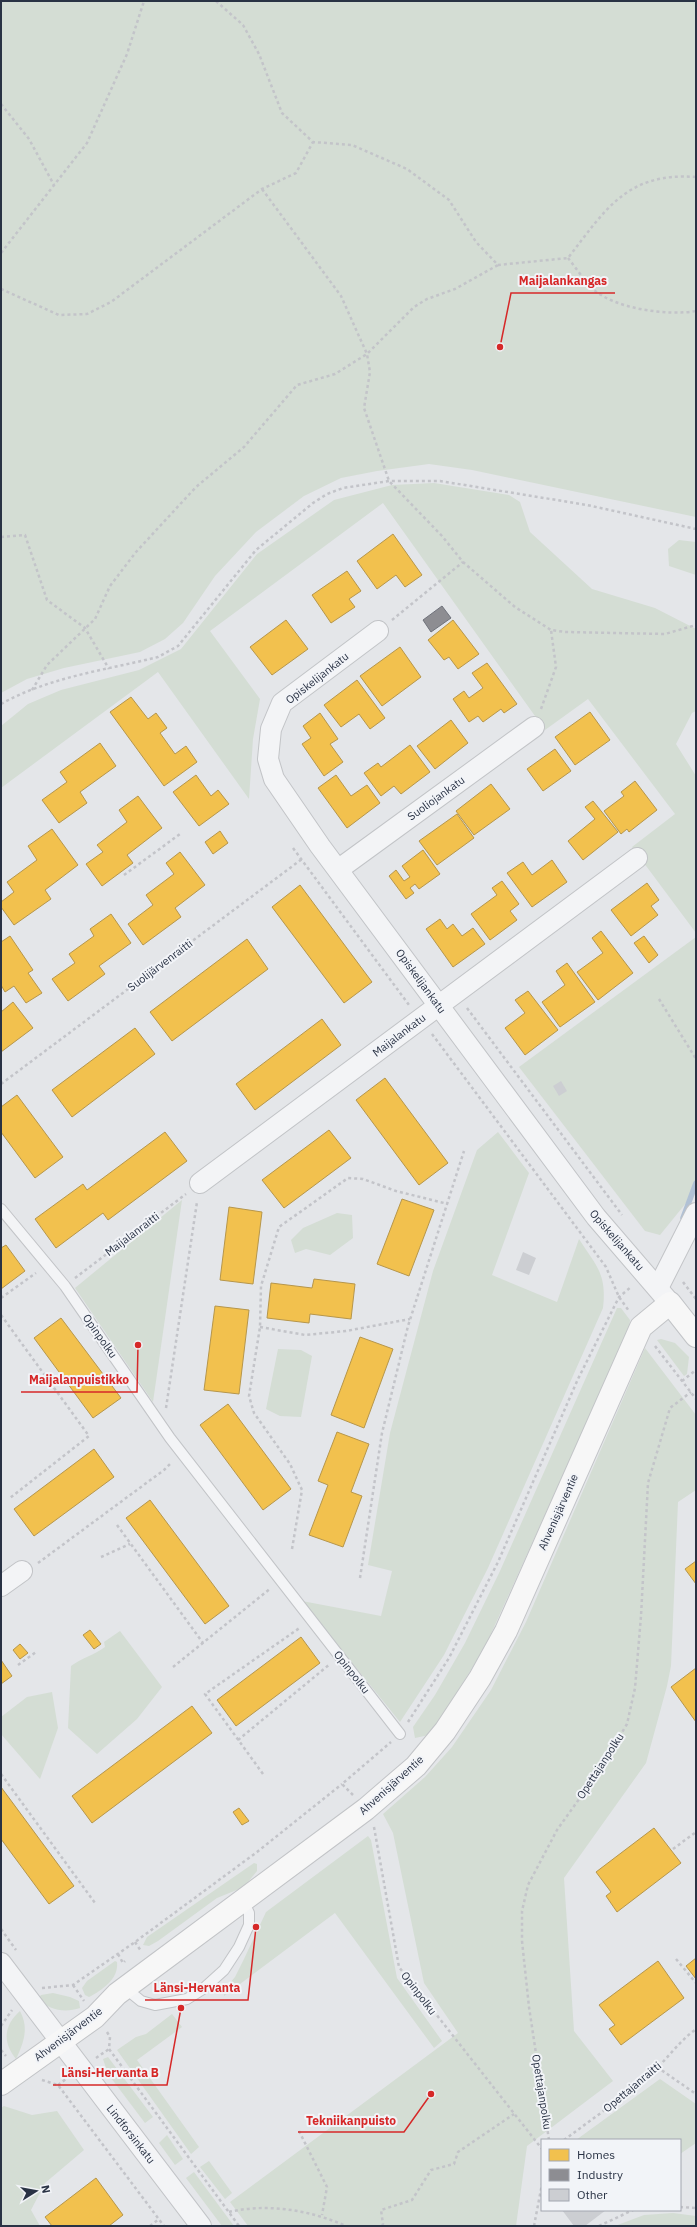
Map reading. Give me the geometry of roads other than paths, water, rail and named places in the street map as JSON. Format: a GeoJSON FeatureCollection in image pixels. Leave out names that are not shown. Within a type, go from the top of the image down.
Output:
{"type":"FeatureCollection","features":[{"type":"Feature","properties":{"kind":"main road","name":"Ahvenisjärventie"},"geometry":{"type":"LineString","coordinates":[[1,2084],[95,2017],[125,1988],[366,1810],[416,1766],[440,1737],[480,1678],[506,1630],[641,1327],[664,1296]]}},
{"type":"Feature","properties":{"kind":"main road","name":"Opiskelijankatu"},"geometry":{"type":"LineString","coordinates":[[664,1296],[696,1336]]}},
{"type":"Feature","properties":{"kind":"street","name":"Opiskelijankatu"},"geometry":{"type":"LineString","coordinates":[[378,631],[282,703],[272,729],[268,759],[274,779],[320,846],[339,869],[596,1217],[664,1296]]}},
{"type":"Feature","properties":{"kind":"street","name":"Suoliojankatu"},"geometry":{"type":"LineString","coordinates":[[339,869],[534,727]]}},
{"type":"Feature","properties":{"kind":"street","name":"Maijalankatu"},"geometry":{"type":"LineString","coordinates":[[200,1183],[637,858]]}},
{"type":"Feature","properties":{"kind":"street"},"geometry":{"type":"LineString","coordinates":[[664,1296],[671,1266],[696,1214]]}},
{"type":"Feature","properties":{"kind":"street"},"geometry":{"type":"LineString","coordinates":[[1,1586],[22,1571]]}},
{"type":"Feature","properties":{"kind":"street","name":"Lindforsinkatu"},"geometry":{"type":"LineString","coordinates":[[1,1963],[201,2226]]}},
{"type":"Feature","properties":{"kind":"lane","name":"Opinpolku"},"geometry":{"type":"LineString","coordinates":[[1,1209],[65,1286],[170,1438],[285,1578],[312,1620],[400,1734]]}},
{"type":"Feature","properties":{"kind":"lane"},"geometry":{"type":"LineString","coordinates":[[125,1988],[141,2001],[155,2005],[187,1999],[203,1989],[224,1970],[239,1947],[249,1925],[249,1913],[243,1901]]}},
{"type":"Feature","properties":{"kind":"waterway"},"geometry":{"type":"LineString","coordinates":[[683,1218],[696,1183]]}},
{"type":"Feature","properties":{"kind":"place","name":"Maijalankangas"},"geometry":{"type":"Point","coordinates":[500,347]}},
{"type":"Feature","properties":{"kind":"place","name":"Maijalanpuistikko"},"geometry":{"type":"Point","coordinates":[138,1345]}},
{"type":"Feature","properties":{"kind":"place","name":"Länsi-Hervanta"},"geometry":{"type":"Point","coordinates":[256,1927]}},
{"type":"Feature","properties":{"kind":"place","name":"Länsi-Hervanta B"},"geometry":{"type":"Point","coordinates":[181,2008]}},
{"type":"Feature","properties":{"kind":"place","name":"Tekniikanpuisto"},"geometry":{"type":"Point","coordinates":[431,2094]}}]}
